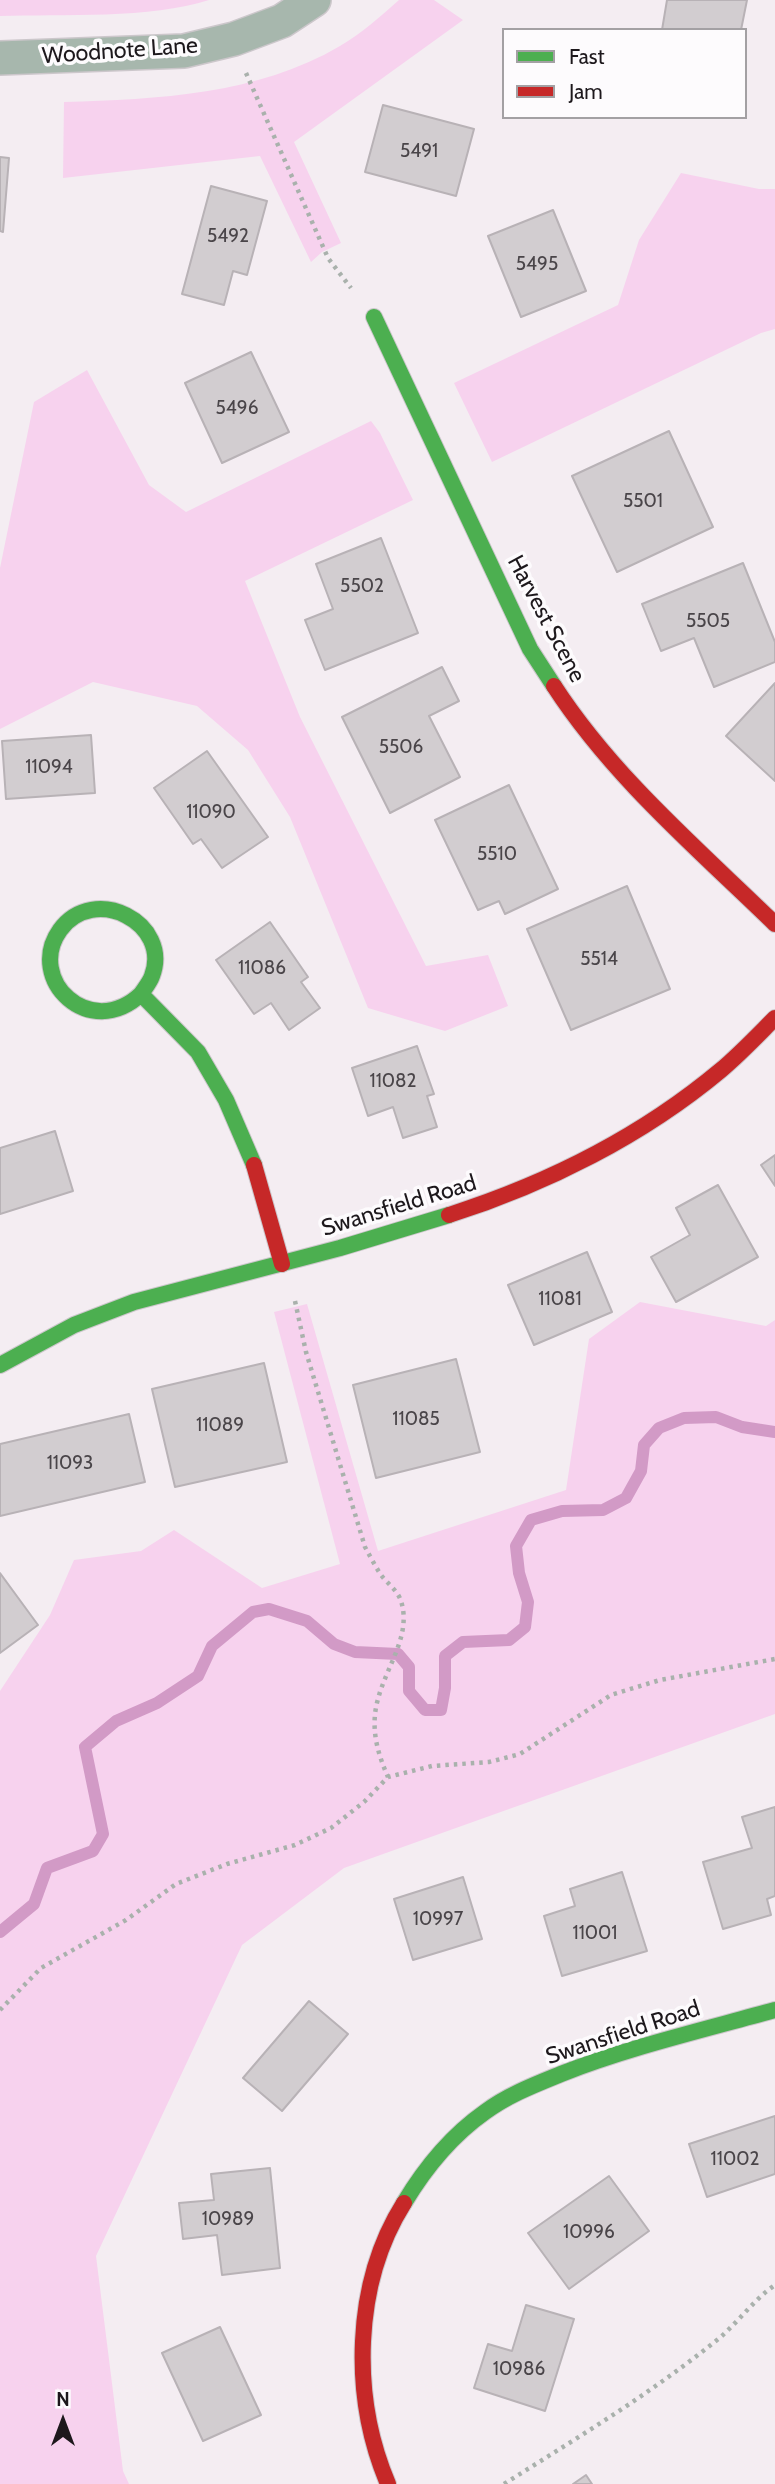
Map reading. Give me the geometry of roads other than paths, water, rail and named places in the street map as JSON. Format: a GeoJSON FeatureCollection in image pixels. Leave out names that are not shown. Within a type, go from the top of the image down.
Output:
{"type":"FeatureCollection","features":[{"type":"Feature","properties":{"kind":"street","name":"Woodnote Lane"},"geometry":{"type":"LineString","coordinates":[[0,58],[184,51],[234,39],[282,21],[314,0]]}},
{"type":"Feature","properties":{"kind":"street","name":"Harvest Scene"},"geometry":{"type":"LineString","coordinates":[[374,317],[530,649],[561,698],[630,782],[775,924]]}},
{"type":"Feature","properties":{"kind":"street"},"geometry":{"type":"LineString","coordinates":[[110,908],[128,915],[142,927],[153,946],[153,974],[141,994],[126,1007],[111,1012],[85,1009],[63,995],[53,978],[50,955],[55,937],[67,920],[85,910],[110,908]]}},
{"type":"Feature","properties":{"kind":"street"},"geometry":{"type":"LineString","coordinates":[[141,994],[198,1052],[226,1100],[252,1158],[282,1264]]}},
{"type":"Feature","properties":{"kind":"street","name":"Swansfield Road"},"geometry":{"type":"LineString","coordinates":[[0,1366],[26,1349],[75,1325],[151,1297],[414,1228],[482,1206],[539,1183],[613,1145],[666,1112],[715,1075],[775,1018]]}},
{"type":"Feature","properties":{"kind":"street","name":"Swansfield Road"},"geometry":{"type":"LineString","coordinates":[[388,2484],[367,2425],[362,2373],[364,2324],[374,2274],[390,2227],[421,2177],[461,2130],[503,2099],[580,2066],[775,2010]]}},
{"type":"Feature","properties":{"kind":"waterway"},"geometry":{"type":"LineString","coordinates":[[0,1932],[34,1904],[47,1868],[93,1851],[103,1834],[85,1747],[116,1721],[157,1703],[198,1676],[212,1646],[253,1612],[269,1609],[307,1621],[334,1644],[355,1652],[398,1654],[409,1667],[409,1691],[425,1710],[441,1710],[445,1688],[445,1656],[463,1642],[509,1640],[525,1627],[528,1602],[519,1573],[516,1546],[531,1520],[562,1511],[603,1510],[626,1498],[641,1471],[644,1445],[659,1428],[684,1418],[716,1417],[742,1427],[775,1432]]}}]}
